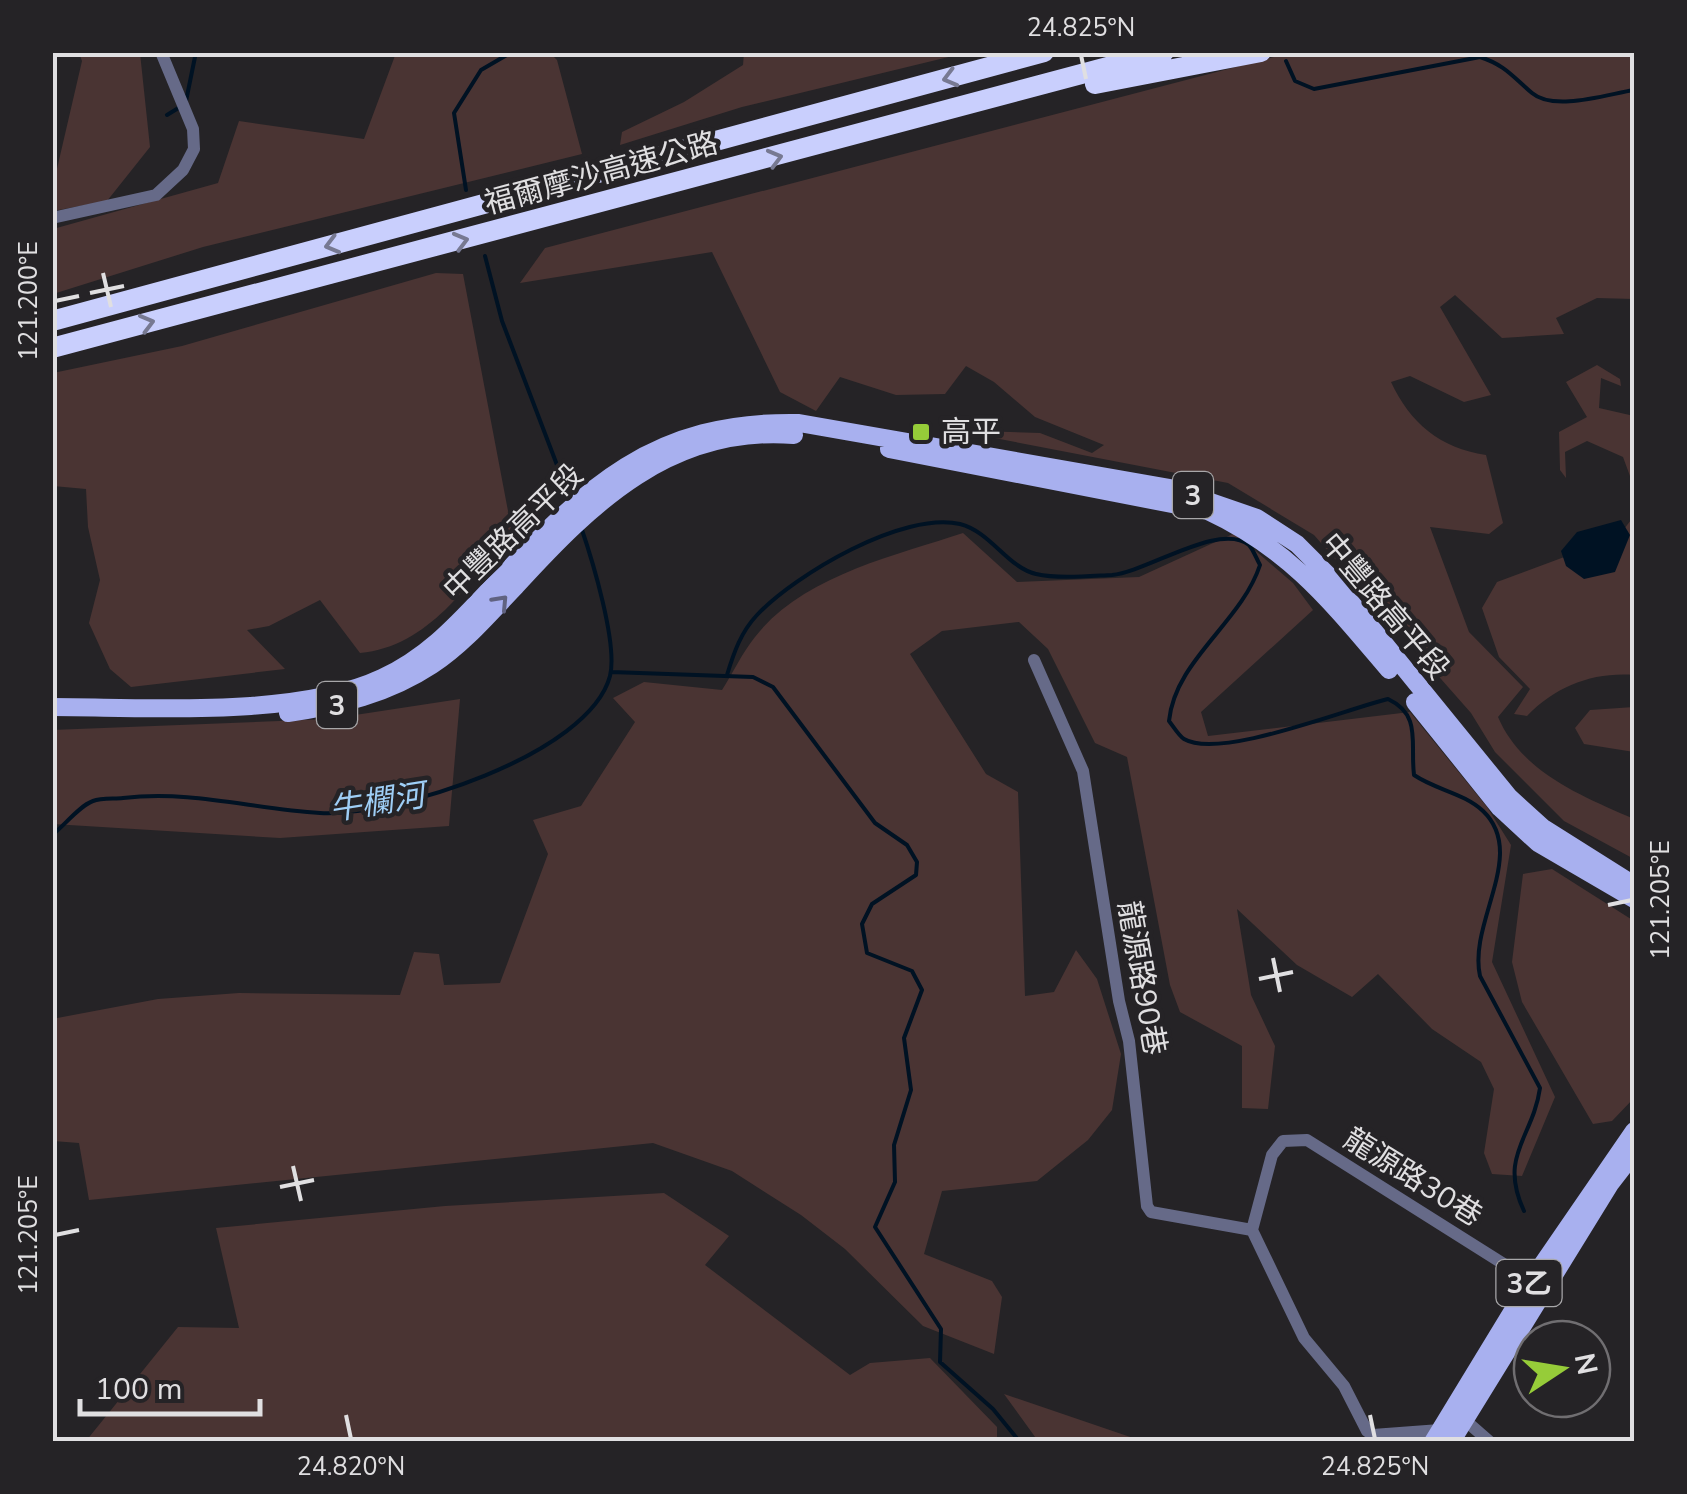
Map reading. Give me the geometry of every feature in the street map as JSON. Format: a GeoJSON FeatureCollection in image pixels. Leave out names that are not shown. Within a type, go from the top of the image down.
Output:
{"type":"FeatureCollection","features":[{"type":"Feature","properties":{"kind":"highway","name":"福爾摩沙高速公路"},"geometry":{"type":"LineString","coordinates":[[52,320],[1044,52]]}},
{"type":"Feature","properties":{"kind":"highway","name":"福爾摩沙高速公路"},"geometry":{"type":"LineString","coordinates":[[52,348],[1164,52]]}},
{"type":"Feature","properties":{"kind":"highway"},"geometry":{"type":"LineString","coordinates":[[960,109],[1261,52]]}},
{"type":"Feature","properties":{"kind":"main road","name":"中豐路高平段"},"geometry":{"type":"LineString","coordinates":[[52,718],[282,714],[361,692],[434,646],[614,480],[698,447],[780,434],[864,444],[1130,494],[1208,511],[1251,531],[1308,577],[1374,643],[1509,797],[1542,827],[1634,885]]}},
{"type":"Feature","properties":{"kind":"main road","name":"中豐路高平段"},"geometry":{"type":"LineString","coordinates":[[1374,643],[1500,808],[1538,843],[1634,899]]}},
{"type":"Feature","properties":{"kind":"main road","name":"中豐路高平段"},"geometry":{"type":"LineString","coordinates":[[52,706],[278,703],[361,692]]}},
{"type":"Feature","properties":{"kind":"main road","name":"3乙"},"geometry":{"type":"LineString","coordinates":[[1441,1438],[1634,1131]]}},
{"type":"Feature","properties":{"kind":"main road","name":"3乙"},"geometry":{"type":"LineString","coordinates":[[1537,1285],[1634,1153]]}},
{"type":"Feature","properties":{"kind":"street"},"geometry":{"type":"LineString","coordinates":[[52,218],[156,195],[183,170],[194,149],[193,129],[161,52]]}},
{"type":"Feature","properties":{"kind":"street","name":"龍源路90巷"},"geometry":{"type":"LineString","coordinates":[[1034,660],[1083,772],[1119,1001],[1130,1041],[1148,1206],[1151,1212],[1252,1230]]}},
{"type":"Feature","properties":{"kind":"street","name":"龍源路30巷"},"geometry":{"type":"LineString","coordinates":[[1252,1230],[1272,1155],[1283,1141],[1307,1140],[1537,1285]]}},
{"type":"Feature","properties":{"kind":"street"},"geometry":{"type":"LineString","coordinates":[[1252,1230],[1304,1338],[1344,1386],[1366,1430],[1374,1435],[1441,1438]]}},
{"type":"Feature","properties":{"kind":"street"},"geometry":{"type":"LineString","coordinates":[[1458,1414],[1490,1442]]}},
{"type":"Feature","properties":{"kind":"shaded area"},"geometry":{"type":"Polygon","coordinates":[[[744,52],[965,53],[742,107],[620,145],[622,132],[684,102],[743,65],[744,52]]]}},
{"type":"Feature","properties":{"kind":"shaded area"},"geometry":{"type":"Polygon","coordinates":[[[79,53],[140,53],[150,147],[107,201],[53,211],[53,186],[82,61],[79,53]]]}},
{"type":"Feature","properties":{"kind":"shaded area"},"geometry":{"type":"Polygon","coordinates":[[[396,53],[550,53],[557,60],[582,154],[203,247],[53,294],[53,229],[218,183],[239,121],[364,139],[396,53]]]}},
{"type":"Feature","properties":{"kind":"shaded area"},"geometry":{"type":"Polygon","coordinates":[[[1289,53],[1634,56],[1634,299],[1597,298],[1556,318],[1564,334],[1502,338],[1455,295],[1440,307],[1491,395],[1464,402],[1410,376],[1391,382],[1407,410],[1428,431],[1454,446],[1486,455],[1503,523],[1489,534],[1430,527],[1469,632],[1523,687],[1498,717],[1509,737],[1538,768],[1574,791],[1634,819],[1634,859],[1564,821],[1495,752],[1471,713],[1314,535],[1228,483],[979,435],[979,431],[1040,433],[1092,453],[1104,445],[1035,417],[994,382],[966,366],[945,394],[896,395],[840,377],[816,411],[780,392],[712,252],[520,283],[545,248],[1289,53]]]}},
{"type":"Feature","properties":{"kind":"shaded area"},"geometry":{"type":"Polygon","coordinates":[[[436,273],[463,274],[512,532],[446,609],[428,625],[385,648],[360,653],[320,600],[269,626],[247,630],[285,669],[131,687],[110,669],[89,623],[100,580],[88,527],[86,489],[53,486],[53,373],[182,346],[436,273]]]}},
{"type":"Feature","properties":{"kind":"shaded area"},"geometry":{"type":"Polygon","coordinates":[[[1597,365],[1620,379],[1621,386],[1601,378],[1599,408],[1634,416],[1634,487],[1623,457],[1587,441],[1565,452],[1566,478],[1560,470],[1559,432],[1587,417],[1566,382],[1597,365]]]}},
{"type":"Feature","properties":{"kind":"shaded area"},"geometry":{"type":"Polygon","coordinates":[[[1634,516],[1634,675],[1604,676],[1576,683],[1527,716],[1514,714],[1530,689],[1499,657],[1482,608],[1497,582],[1618,537],[1634,516]]]}},
{"type":"Feature","properties":{"kind":"shaded area"},"geometry":{"type":"Polygon","coordinates":[[[963,533],[1017,582],[1139,577],[1235,533],[1293,583],[1313,610],[1201,712],[1208,736],[1410,712],[1487,807],[1511,845],[1492,962],[1555,1097],[1522,1176],[1492,1174],[1484,1153],[1494,1089],[1481,1062],[1432,1029],[1378,974],[1352,997],[1297,965],[1237,909],[1251,995],[1275,1046],[1268,1109],[1242,1108],[1242,1046],[1180,1012],[1170,985],[1127,757],[1095,743],[1048,649],[1019,622],[942,631],[910,654],[986,774],[1018,792],[1025,996],[1054,992],[1076,950],[1097,979],[1121,1054],[1112,1110],[1088,1140],[1037,1181],[942,1191],[924,1254],[992,1281],[1002,1297],[994,1354],[923,1326],[845,1249],[732,1171],[653,1143],[89,1200],[79,1143],[53,1141],[52,1019],[158,999],[239,993],[400,995],[414,952],[439,954],[444,985],[500,983],[548,854],[533,820],[581,806],[635,722],[613,698],[644,682],[722,690],[755,637],[798,598],[851,571],[963,533]]]}},
{"type":"Feature","properties":{"kind":"shaded area"},"geometry":{"type":"Polygon","coordinates":[[[460,699],[449,826],[280,838],[53,824],[52,730],[329,719],[460,699]]]}},
{"type":"Feature","properties":{"kind":"shaded area"},"geometry":{"type":"Polygon","coordinates":[[[1634,707],[1634,752],[1584,744],[1575,728],[1590,710],[1634,707]]]}},
{"type":"Feature","properties":{"kind":"shaded area"},"geometry":{"type":"Polygon","coordinates":[[[1552,869],[1634,921],[1634,1098],[1612,1121],[1593,1124],[1522,1002],[1512,962],[1523,874],[1552,869]]]}},
{"type":"Feature","properties":{"kind":"shaded area"},"geometry":{"type":"Polygon","coordinates":[[[664,1193],[729,1236],[705,1265],[850,1375],[870,1363],[930,1358],[997,1427],[997,1441],[86,1441],[178,1327],[239,1328],[216,1228],[445,1206],[664,1193]]]}},
{"type":"Feature","properties":{"kind":"shaded area"},"geometry":{"type":"Polygon","coordinates":[[[1004,1394],[1142,1441],[1038,1441],[1004,1394]]]}},
{"type":"Feature","properties":{"kind":"water"},"geometry":{"type":"Polygon","coordinates":[[[1621,520],[1630,535],[1615,572],[1584,579],[1566,566],[1561,551],[1577,532],[1621,520]]]}},
{"type":"Feature","properties":{"kind":"waterway"},"geometry":{"type":"LineString","coordinates":[[186,101],[196,52]]}},
{"type":"Feature","properties":{"kind":"waterway"},"geometry":{"type":"LineString","coordinates":[[466,190],[454,113],[481,70],[512,52]]}},
{"type":"Feature","properties":{"kind":"waterway"},"geometry":{"type":"LineString","coordinates":[[1286,61],[1295,81],[1314,89],[1480,57],[1502,68],[1532,93],[1554,101],[1634,90]]}},
{"type":"Feature","properties":{"kind":"waterway"},"geometry":{"type":"LineString","coordinates":[[167,115],[180,107]]}},
{"type":"Feature","properties":{"kind":"waterway"},"geometry":{"type":"LineString","coordinates":[[485,256],[502,321],[570,499]]}},
{"type":"Feature","properties":{"kind":"waterway"},"geometry":{"type":"LineString","coordinates":[[727,675],[747,628],[775,599],[852,549],[910,527],[937,522],[960,524],[981,534],[1026,570],[1054,576],[1127,572],[1220,539],[1236,539],[1249,545],[1260,565],[1251,586],[1183,679],[1169,721],[1184,739],[1201,744],[1225,743],[1284,731],[1388,699],[1406,713],[1410,722],[1414,775],[1483,811],[1495,828],[1500,847],[1499,868],[1482,933],[1480,976],[1540,1088],[1516,1161],[1517,1192],[1524,1211]]}},
{"type":"Feature","properties":{"kind":"waterway","name":"牛欄河"},"geometry":{"type":"LineString","coordinates":[[52,835],[82,807],[100,799],[174,796],[295,811],[353,812],[439,792],[529,755],[566,731],[595,705],[610,676],[607,623],[581,527]]}},
{"type":"Feature","properties":{"kind":"waterway"},"geometry":{"type":"LineString","coordinates":[[611,672],[753,677],[773,687],[875,823],[907,845],[917,862],[916,875],[872,904],[862,924],[867,953],[912,971],[922,990],[904,1038],[911,1090],[894,1145],[895,1182],[875,1227],[941,1329],[940,1362],[993,1409],[1020,1442]]}},
{"type":"Feature","properties":{"kind":"place","name":"高平"},"geometry":{"type":"Point","coordinates":[921,432]}}]}
